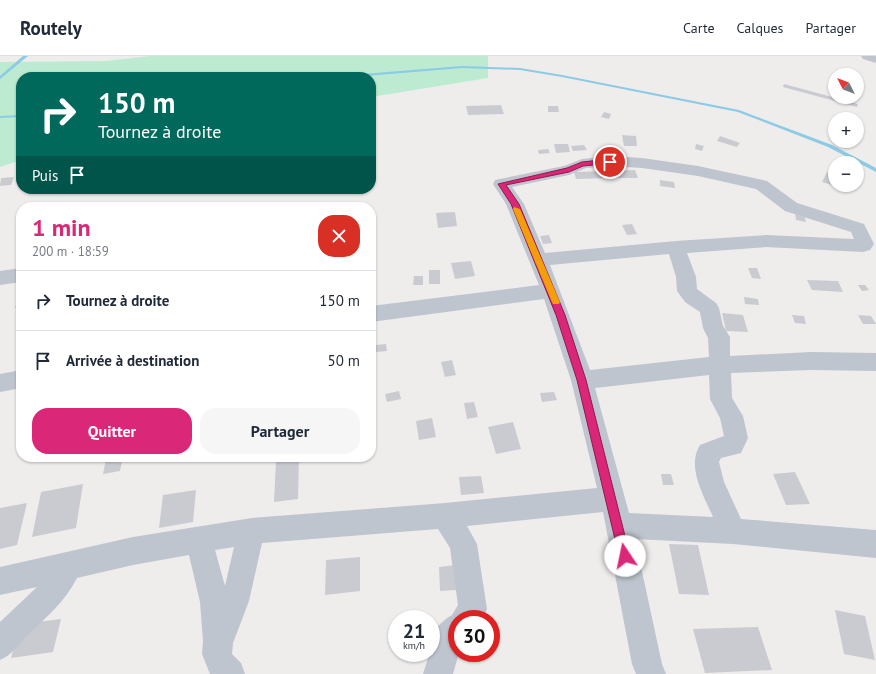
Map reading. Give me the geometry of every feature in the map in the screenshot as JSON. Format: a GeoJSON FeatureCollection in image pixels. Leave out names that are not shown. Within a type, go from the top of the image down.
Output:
{"type":"FeatureCollection","features":[{"type":"Feature","properties":{"kind":"street"},"geometry":{"type":"LineString","coordinates":[[868,56],[876,59]]}},
{"type":"Feature","properties":{"kind":"street"},"geometry":{"type":"LineString","coordinates":[[538,260],[676,247],[766,241],[863,246],[865,244],[858,228],[791,207],[761,185],[698,171],[642,163],[602,162],[582,164],[569,170],[501,184],[515,204],[538,260],[552,291],[582,380],[615,512],[646,664],[651,674]]}},
{"type":"Feature","properties":{"kind":"street"},"geometry":{"type":"LineString","coordinates":[[676,247],[686,277],[687,290],[692,297],[709,308],[713,328],[719,337],[721,399],[731,416],[736,438],[732,445],[711,451],[707,455],[706,462],[718,501],[733,531]]}},
{"type":"Feature","properties":{"kind":"street"},"geometry":{"type":"LineString","coordinates":[[0,278],[16,276]]}},
{"type":"Feature","properties":{"kind":"street"},"geometry":{"type":"LineString","coordinates":[[376,313],[552,291]]}},
{"type":"Feature","properties":{"kind":"street"},"geometry":{"type":"LineString","coordinates":[[582,380],[719,365],[811,361],[876,362]]}},
{"type":"Feature","properties":{"kind":"street"},"geometry":{"type":"LineString","coordinates":[[0,383],[16,380]]}},
{"type":"Feature","properties":{"kind":"street"},"geometry":{"type":"LineString","coordinates":[[0,581],[68,567],[133,551],[252,531],[445,516],[615,512],[733,531],[876,544]]}},
{"type":"Feature","properties":{"kind":"street"},"geometry":{"type":"LineString","coordinates":[[445,516],[463,544],[473,610]]}},
{"type":"Feature","properties":{"kind":"street"},"geometry":{"type":"LineString","coordinates":[[218,641],[228,624],[235,602],[252,531]]}},
{"type":"Feature","properties":{"kind":"street"},"geometry":{"type":"LineString","coordinates":[[198,540],[207,567],[214,602],[218,641],[217,654],[222,666],[230,674]]}},
{"type":"Feature","properties":{"kind":"street"},"geometry":{"type":"LineString","coordinates":[[0,646],[61,582],[68,567]]}},
{"type":"Feature","properties":{"kind":"street"},"geometry":{"type":"LineString","coordinates":[[438,674],[448,643]]}},
{"type":"Feature","properties":{"kind":"green space"},"geometry":{"type":"Polygon","coordinates":[[[151,56],[488,56],[488,78],[376,96],[376,72],[16,72],[16,162],[0,167],[0,62],[105,61],[151,56]]]}},
{"type":"Feature","properties":{"kind":"building"},"geometry":{"type":"Polygon","coordinates":[[[784,84],[828,96],[828,99],[783,87],[784,84]]]}},
{"type":"Feature","properties":{"kind":"building"},"geometry":{"type":"Polygon","coordinates":[[[846,104],[858,104],[857,107],[846,104]]]}},
{"type":"Feature","properties":{"kind":"building"},"geometry":{"type":"Polygon","coordinates":[[[501,105],[504,114],[468,115],[466,106],[501,105]]]}},
{"type":"Feature","properties":{"kind":"building"},"geometry":{"type":"Polygon","coordinates":[[[548,106],[558,106],[559,112],[548,112],[548,106]]]}},
{"type":"Feature","properties":{"kind":"building"},"geometry":{"type":"Polygon","coordinates":[[[604,112],[611,114],[609,119],[601,117],[604,112]]]}},
{"type":"Feature","properties":{"kind":"building"},"geometry":{"type":"Polygon","coordinates":[[[622,135],[636,136],[637,146],[624,146],[622,135]]]}},
{"type":"Feature","properties":{"kind":"building"},"geometry":{"type":"Polygon","coordinates":[[[720,136],[740,143],[737,147],[717,141],[720,136]]]}},
{"type":"Feature","properties":{"kind":"building"},"geometry":{"type":"Polygon","coordinates":[[[554,144],[568,144],[570,152],[556,153],[554,144]]]}},
{"type":"Feature","properties":{"kind":"building"},"geometry":{"type":"Polygon","coordinates":[[[696,144],[704,146],[702,151],[695,149],[696,144]]]}},
{"type":"Feature","properties":{"kind":"building"},"geometry":{"type":"Polygon","coordinates":[[[584,145],[587,150],[573,151],[571,146],[584,145]]]}},
{"type":"Feature","properties":{"kind":"building"},"geometry":{"type":"Polygon","coordinates":[[[548,149],[550,153],[539,154],[538,150],[548,149]]]}},
{"type":"Feature","properties":{"kind":"building"},"geometry":{"type":"Polygon","coordinates":[[[635,170],[638,178],[613,178],[610,171],[635,170]]]}},
{"type":"Feature","properties":{"kind":"building"},"geometry":{"type":"Polygon","coordinates":[[[608,171],[610,178],[576,179],[574,172],[608,171]]]}},
{"type":"Feature","properties":{"kind":"building"},"geometry":{"type":"Polygon","coordinates":[[[827,172],[828,172],[828,184],[822,182],[827,172]]]}},
{"type":"Feature","properties":{"kind":"building"},"geometry":{"type":"Polygon","coordinates":[[[14,177],[11,185],[0,186],[1,178],[14,177]]]}},
{"type":"Feature","properties":{"kind":"building"},"geometry":{"type":"Polygon","coordinates":[[[660,180],[674,182],[675,188],[660,186],[660,180]]]}},
{"type":"Feature","properties":{"kind":"building"},"geometry":{"type":"Polygon","coordinates":[[[455,212],[457,226],[438,228],[436,213],[455,212]]]}},
{"type":"Feature","properties":{"kind":"building"},"geometry":{"type":"Polygon","coordinates":[[[795,213],[804,214],[806,222],[796,220],[795,213]]]}},
{"type":"Feature","properties":{"kind":"building"},"geometry":{"type":"Polygon","coordinates":[[[632,224],[637,234],[627,235],[622,225],[632,224]]]}},
{"type":"Feature","properties":{"kind":"building"},"geometry":{"type":"Polygon","coordinates":[[[549,235],[552,243],[543,244],[540,236],[549,235]]]}},
{"type":"Feature","properties":{"kind":"building"},"geometry":{"type":"Polygon","coordinates":[[[471,261],[475,276],[455,279],[451,263],[471,261]]]}},
{"type":"Feature","properties":{"kind":"building"},"geometry":{"type":"Polygon","coordinates":[[[748,268],[757,268],[761,279],[752,278],[748,268]]]}},
{"type":"Feature","properties":{"kind":"building"},"geometry":{"type":"Polygon","coordinates":[[[429,270],[440,270],[440,284],[429,284],[429,270]]]}},
{"type":"Feature","properties":{"kind":"building"},"geometry":{"type":"Polygon","coordinates":[[[414,276],[423,276],[423,285],[413,285],[414,276]]]}},
{"type":"Feature","properties":{"kind":"building"},"geometry":{"type":"Polygon","coordinates":[[[807,280],[838,281],[843,292],[812,290],[807,280]]]}},
{"type":"Feature","properties":{"kind":"building"},"geometry":{"type":"Polygon","coordinates":[[[858,285],[865,285],[869,290],[862,291],[858,285]]]}},
{"type":"Feature","properties":{"kind":"building"},"geometry":{"type":"Polygon","coordinates":[[[744,297],[758,299],[759,305],[745,304],[744,297]]]}},
{"type":"Feature","properties":{"kind":"building"},"geometry":{"type":"Polygon","coordinates":[[[722,313],[743,315],[748,332],[726,331],[722,313]]]}},
{"type":"Feature","properties":{"kind":"building"},"geometry":{"type":"Polygon","coordinates":[[[792,315],[804,316],[806,324],[795,323],[792,315]]]}},
{"type":"Feature","properties":{"kind":"building"},"geometry":{"type":"Polygon","coordinates":[[[858,315],[871,316],[876,324],[863,324],[858,315]]]}},
{"type":"Feature","properties":{"kind":"building"},"geometry":{"type":"Polygon","coordinates":[[[386,344],[387,351],[376,352],[376,345],[386,344]]]}},
{"type":"Feature","properties":{"kind":"building"},"geometry":{"type":"Polygon","coordinates":[[[452,360],[456,375],[445,377],[441,362],[452,360]]]}},
{"type":"Feature","properties":{"kind":"building"},"geometry":{"type":"Polygon","coordinates":[[[399,391],[401,399],[387,402],[385,394],[399,391]]]}},
{"type":"Feature","properties":{"kind":"building"},"geometry":{"type":"Polygon","coordinates":[[[554,392],[557,400],[542,402],[540,393],[554,392]]]}},
{"type":"Feature","properties":{"kind":"building"},"geometry":{"type":"Polygon","coordinates":[[[474,402],[478,417],[467,419],[464,403],[474,402]]]}},
{"type":"Feature","properties":{"kind":"building"},"geometry":{"type":"Polygon","coordinates":[[[432,418],[436,437],[419,440],[416,421],[432,418]]]}},
{"type":"Feature","properties":{"kind":"building"},"geometry":{"type":"Polygon","coordinates":[[[513,422],[521,449],[496,454],[488,427],[513,422]]]}},
{"type":"Feature","properties":{"kind":"building"},"geometry":{"type":"Polygon","coordinates":[[[105,462],[122,462],[120,471],[103,474],[105,462]]]}},
{"type":"Feature","properties":{"kind":"building"},"geometry":{"type":"Polygon","coordinates":[[[276,462],[299,462],[298,499],[274,502],[276,462]]]}},
{"type":"Feature","properties":{"kind":"building"},"geometry":{"type":"Polygon","coordinates":[[[795,472],[810,504],[786,505],[773,474],[795,472]]]}},
{"type":"Feature","properties":{"kind":"building"},"geometry":{"type":"Polygon","coordinates":[[[661,474],[671,474],[674,485],[663,485],[661,474]]]}},
{"type":"Feature","properties":{"kind":"building"},"geometry":{"type":"Polygon","coordinates":[[[481,476],[484,493],[461,495],[459,477],[481,476]]]}},
{"type":"Feature","properties":{"kind":"building"},"geometry":{"type":"Polygon","coordinates":[[[83,484],[76,528],[32,537],[41,492],[83,484]]]}},
{"type":"Feature","properties":{"kind":"building"},"geometry":{"type":"Polygon","coordinates":[[[196,490],[193,522],[159,528],[163,495],[196,490]]]}},
{"type":"Feature","properties":{"kind":"building"},"geometry":{"type":"Polygon","coordinates":[[[27,503],[17,545],[0,549],[0,508],[27,503]]]}},
{"type":"Feature","properties":{"kind":"building"},"geometry":{"type":"Polygon","coordinates":[[[669,544],[698,545],[709,595],[679,594],[669,544]]]}},
{"type":"Feature","properties":{"kind":"building"},"geometry":{"type":"Polygon","coordinates":[[[360,557],[360,591],[325,595],[326,560],[360,557]]]}},
{"type":"Feature","properties":{"kind":"building"},"geometry":{"type":"Polygon","coordinates":[[[455,565],[457,590],[440,591],[439,567],[455,565]]]}},
{"type":"Feature","properties":{"kind":"building"},"geometry":{"type":"Polygon","coordinates":[[[835,610],[865,616],[875,660],[844,654],[835,610]]]}},
{"type":"Feature","properties":{"kind":"building"},"geometry":{"type":"Polygon","coordinates":[[[61,619],[53,652],[11,658],[21,624],[61,619]]]}},
{"type":"Feature","properties":{"kind":"building"},"geometry":{"type":"Polygon","coordinates":[[[758,627],[772,670],[705,673],[693,629],[758,627]]]}},
{"type":"Feature","properties":{"kind":"waterway"},"geometry":{"type":"LineString","coordinates":[[0,78],[26,56]]}},
{"type":"Feature","properties":{"kind":"waterway"},"geometry":{"type":"LineString","coordinates":[[376,74],[462,67],[520,69],[562,76],[739,111],[830,146],[876,170]]}},
{"type":"Feature","properties":{"kind":"waterway"},"geometry":{"type":"LineString","coordinates":[[0,117],[16,116]]}},
{"type":"Feature","properties":{"kind":"slow traffic"},"geometry":{"type":"LineString","coordinates":[[517,209],[556,302]]}},
{"type":"Feature","properties":{"kind":"route"},"geometry":{"type":"LineString","coordinates":[[610,162],[582,164],[569,170],[540,174],[501,184],[515,204],[561,315],[582,380],[625,556]]}}]}
